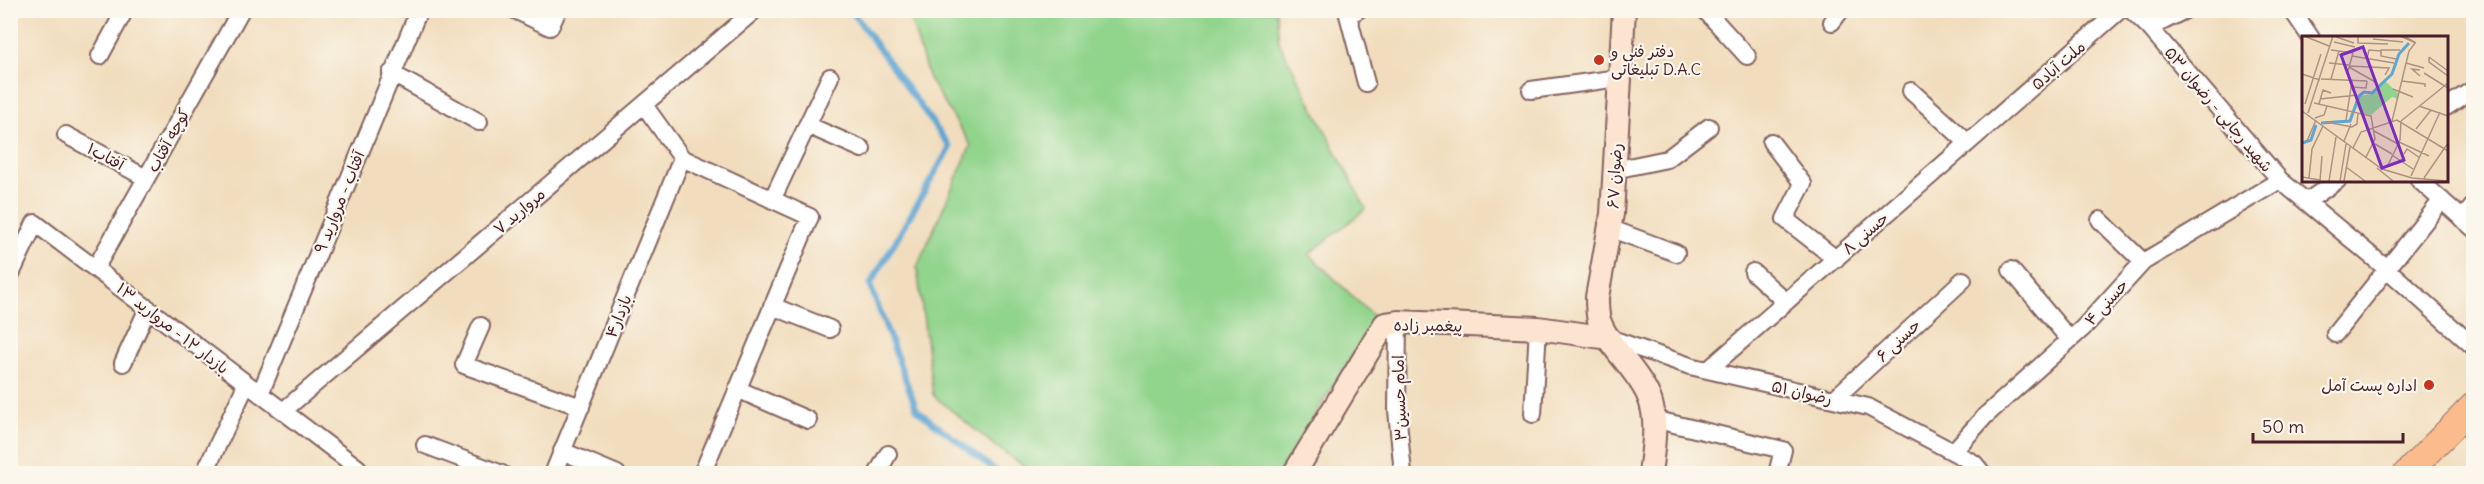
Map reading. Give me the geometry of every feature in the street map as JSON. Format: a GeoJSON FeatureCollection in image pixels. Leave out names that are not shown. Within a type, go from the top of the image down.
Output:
{"type":"FeatureCollection","features":[{"type":"Feature","properties":{"kind":"main road"},"geometry":{"type":"LineString","coordinates":[[2406,474],[2474,405]]}},
{"type":"Feature","properties":{"kind":"street"},"geometry":{"type":"LineString","coordinates":[[100,56],[125,10]]}},
{"type":"Feature","properties":{"kind":"street","name":"کوچه آفتاب"},"geometry":{"type":"LineString","coordinates":[[95,269],[241,10]]}},
{"type":"Feature","properties":{"kind":"street","name":"آفتاب - مروارید ۹"},"geometry":{"type":"LineString","coordinates":[[204,474],[253,390],[419,10]]}},
{"type":"Feature","properties":{"kind":"street"},"geometry":{"type":"LineString","coordinates":[[515,10],[550,27],[558,10]]}},
{"type":"Feature","properties":{"kind":"street","name":"مروارید ۷"},"geometry":{"type":"LineString","coordinates":[[283,411],[755,10]]}},
{"type":"Feature","properties":{"kind":"street"},"geometry":{"type":"LineString","coordinates":[[1358,10],[1348,15],[1366,83]]}},
{"type":"Feature","properties":{"kind":"street","name":"رضوان ۶۷"},"geometry":{"type":"LineString","coordinates":[[1624,10],[1610,228],[1597,297],[1599,320],[1649,397],[1655,438],[1650,474]]}},
{"type":"Feature","properties":{"kind":"street"},"geometry":{"type":"LineString","coordinates":[[1705,10],[1747,56]]}},
{"type":"Feature","properties":{"kind":"street","name":"ملت آباد۵"},"geometry":{"type":"LineString","coordinates":[[2023,95],[2120,10]]}},
{"type":"Feature","properties":{"kind":"street","name":"شهید رجایی - رضوان ۵۳"},"geometry":{"type":"LineString","coordinates":[[2131,10],[2150,28],[2280,180],[2387,269],[2474,347]]}},
{"type":"Feature","properties":{"kind":"street"},"geometry":{"type":"LineString","coordinates":[[2150,28],[2185,10]]}},
{"type":"Feature","properties":{"kind":"street"},"geometry":{"type":"LineString","coordinates":[[2292,10],[2310,36]]}},
{"type":"Feature","properties":{"kind":"street"},"geometry":{"type":"LineString","coordinates":[[392,73],[479,122]]}},
{"type":"Feature","properties":{"kind":"street"},"geometry":{"type":"LineString","coordinates":[[772,200],[830,77]]}},
{"type":"Feature","properties":{"kind":"street"},"geometry":{"type":"LineString","coordinates":[[1531,90],[1618,78]]}},
{"type":"Feature","properties":{"kind":"street"},"geometry":{"type":"LineString","coordinates":[[2448,106],[2474,89]]}},
{"type":"Feature","properties":{"kind":"street"},"geometry":{"type":"LineString","coordinates":[[1911,91],[1968,143]]}},
{"type":"Feature","properties":{"kind":"street","name":"حسنی ۸"},"geometry":{"type":"LineString","coordinates":[[1708,370],[2023,95]]}},
{"type":"Feature","properties":{"kind":"street"},"geometry":{"type":"LineString","coordinates":[[644,105],[682,158],[810,217],[702,474]]}},
{"type":"Feature","properties":{"kind":"street"},"geometry":{"type":"LineString","coordinates":[[807,124],[862,149]]}},
{"type":"Feature","properties":{"kind":"street"},"geometry":{"type":"LineString","coordinates":[[1614,170],[1667,159],[1710,127]]}},
{"type":"Feature","properties":{"kind":"street","name":"آفتاب۱"},"geometry":{"type":"LineString","coordinates":[[66,135],[146,178]]}},
{"type":"Feature","properties":{"kind":"street"},"geometry":{"type":"LineString","coordinates":[[1771,142],[1803,184],[1785,219],[1836,258]]}},
{"type":"Feature","properties":{"kind":"street","name":"بازدار۴"},"geometry":{"type":"LineString","coordinates":[[553,474],[682,158]]}},
{"type":"Feature","properties":{"kind":"street","name":"حسنی ۴"},"geometry":{"type":"LineString","coordinates":[[1953,452],[1985,416],[2070,340],[2143,262],[2280,180]]}},
{"type":"Feature","properties":{"kind":"street"},"geometry":{"type":"LineString","coordinates":[[2306,202],[2335,182]]}},
{"type":"Feature","properties":{"kind":"street"},"geometry":{"type":"LineString","coordinates":[[2421,182],[2468,224],[2474,206]]}},
{"type":"Feature","properties":{"kind":"street"},"geometry":{"type":"LineString","coordinates":[[2335,334],[2442,200]]}},
{"type":"Feature","properties":{"kind":"street"},"geometry":{"type":"LineString","coordinates":[[2100,220],[2143,262]]}},
{"type":"Feature","properties":{"kind":"street","name":"بازدار ۱۲ - مروارید ۱۳"},"geometry":{"type":"LineString","coordinates":[[10,276],[35,223],[358,468]]}},
{"type":"Feature","properties":{"kind":"street"},"geometry":{"type":"LineString","coordinates":[[1610,228],[1676,253]]}},
{"type":"Feature","properties":{"kind":"street"},"geometry":{"type":"LineString","coordinates":[[2011,270],[2070,340]]}},
{"type":"Feature","properties":{"kind":"street"},"geometry":{"type":"LineString","coordinates":[[1753,272],[1785,302]]}},
{"type":"Feature","properties":{"kind":"street","name":"حسنی ۶"},"geometry":{"type":"LineString","coordinates":[[1834,399],[1963,280]]}},
{"type":"Feature","properties":{"kind":"street"},"geometry":{"type":"LineString","coordinates":[[772,306],[830,329]]}},
{"type":"Feature","properties":{"kind":"street"},"geometry":{"type":"LineString","coordinates":[[123,363],[148,308]]}},
{"type":"Feature","properties":{"kind":"street","name":"پیغمبر زاده"},"geometry":{"type":"LineString","coordinates":[[1294,474],[1385,324],[1398,322],[1538,328],[1609,338]]}},
{"type":"Feature","properties":{"kind":"street","name":"امام حسین۳"},"geometry":{"type":"LineString","coordinates":[[1398,322],[1397,410],[1403,474]]}},
{"type":"Feature","properties":{"kind":"street"},"geometry":{"type":"LineString","coordinates":[[481,326],[464,365],[580,407]]}},
{"type":"Feature","properties":{"kind":"street"},"geometry":{"type":"LineString","coordinates":[[1533,414],[1538,328]]}},
{"type":"Feature","properties":{"kind":"street","name":"رضوان ۵۱"},"geometry":{"type":"LineString","coordinates":[[1609,338],[1708,370],[1868,407],[1974,463],[1983,474]]}},
{"type":"Feature","properties":{"kind":"street"},"geometry":{"type":"LineString","coordinates":[[737,389],[808,420]]}},
{"type":"Feature","properties":{"kind":"street"},"geometry":{"type":"LineString","coordinates":[[1653,419],[1784,450],[1777,474]]}},
{"type":"Feature","properties":{"kind":"street"},"geometry":{"type":"LineString","coordinates":[[425,445],[502,474]]}},
{"type":"Feature","properties":{"kind":"street"},"geometry":{"type":"LineString","coordinates":[[562,451],[617,474]]}},
{"type":"Feature","properties":{"kind":"street"},"geometry":{"type":"LineString","coordinates":[[877,474],[888,454]]}},
{"type":"Feature","properties":{"kind":"green space"},"geometry":{"type":"Polygon","coordinates":[[[908,11],[1276,11],[1279,42],[1366,209],[1309,254],[1375,318],[1279,473],[1034,473],[995,446],[933,395],[917,267],[971,145],[929,79],[908,11]]]}},
{"type":"Feature","properties":{"kind":"waterway"},"geometry":{"type":"LineString","coordinates":[[851,10],[950,147],[870,285],[917,410],[1000,474]]}},
{"type":"Feature","properties":{"kind":"place","name":"دفتر فنی و تبلیغاتی D.A.C"},"geometry":{"type":"Point","coordinates":[1599,60]}},
{"type":"Feature","properties":{"kind":"place","name":"اداره پست آمل"},"geometry":{"type":"Point","coordinates":[2429,385]}}]}
